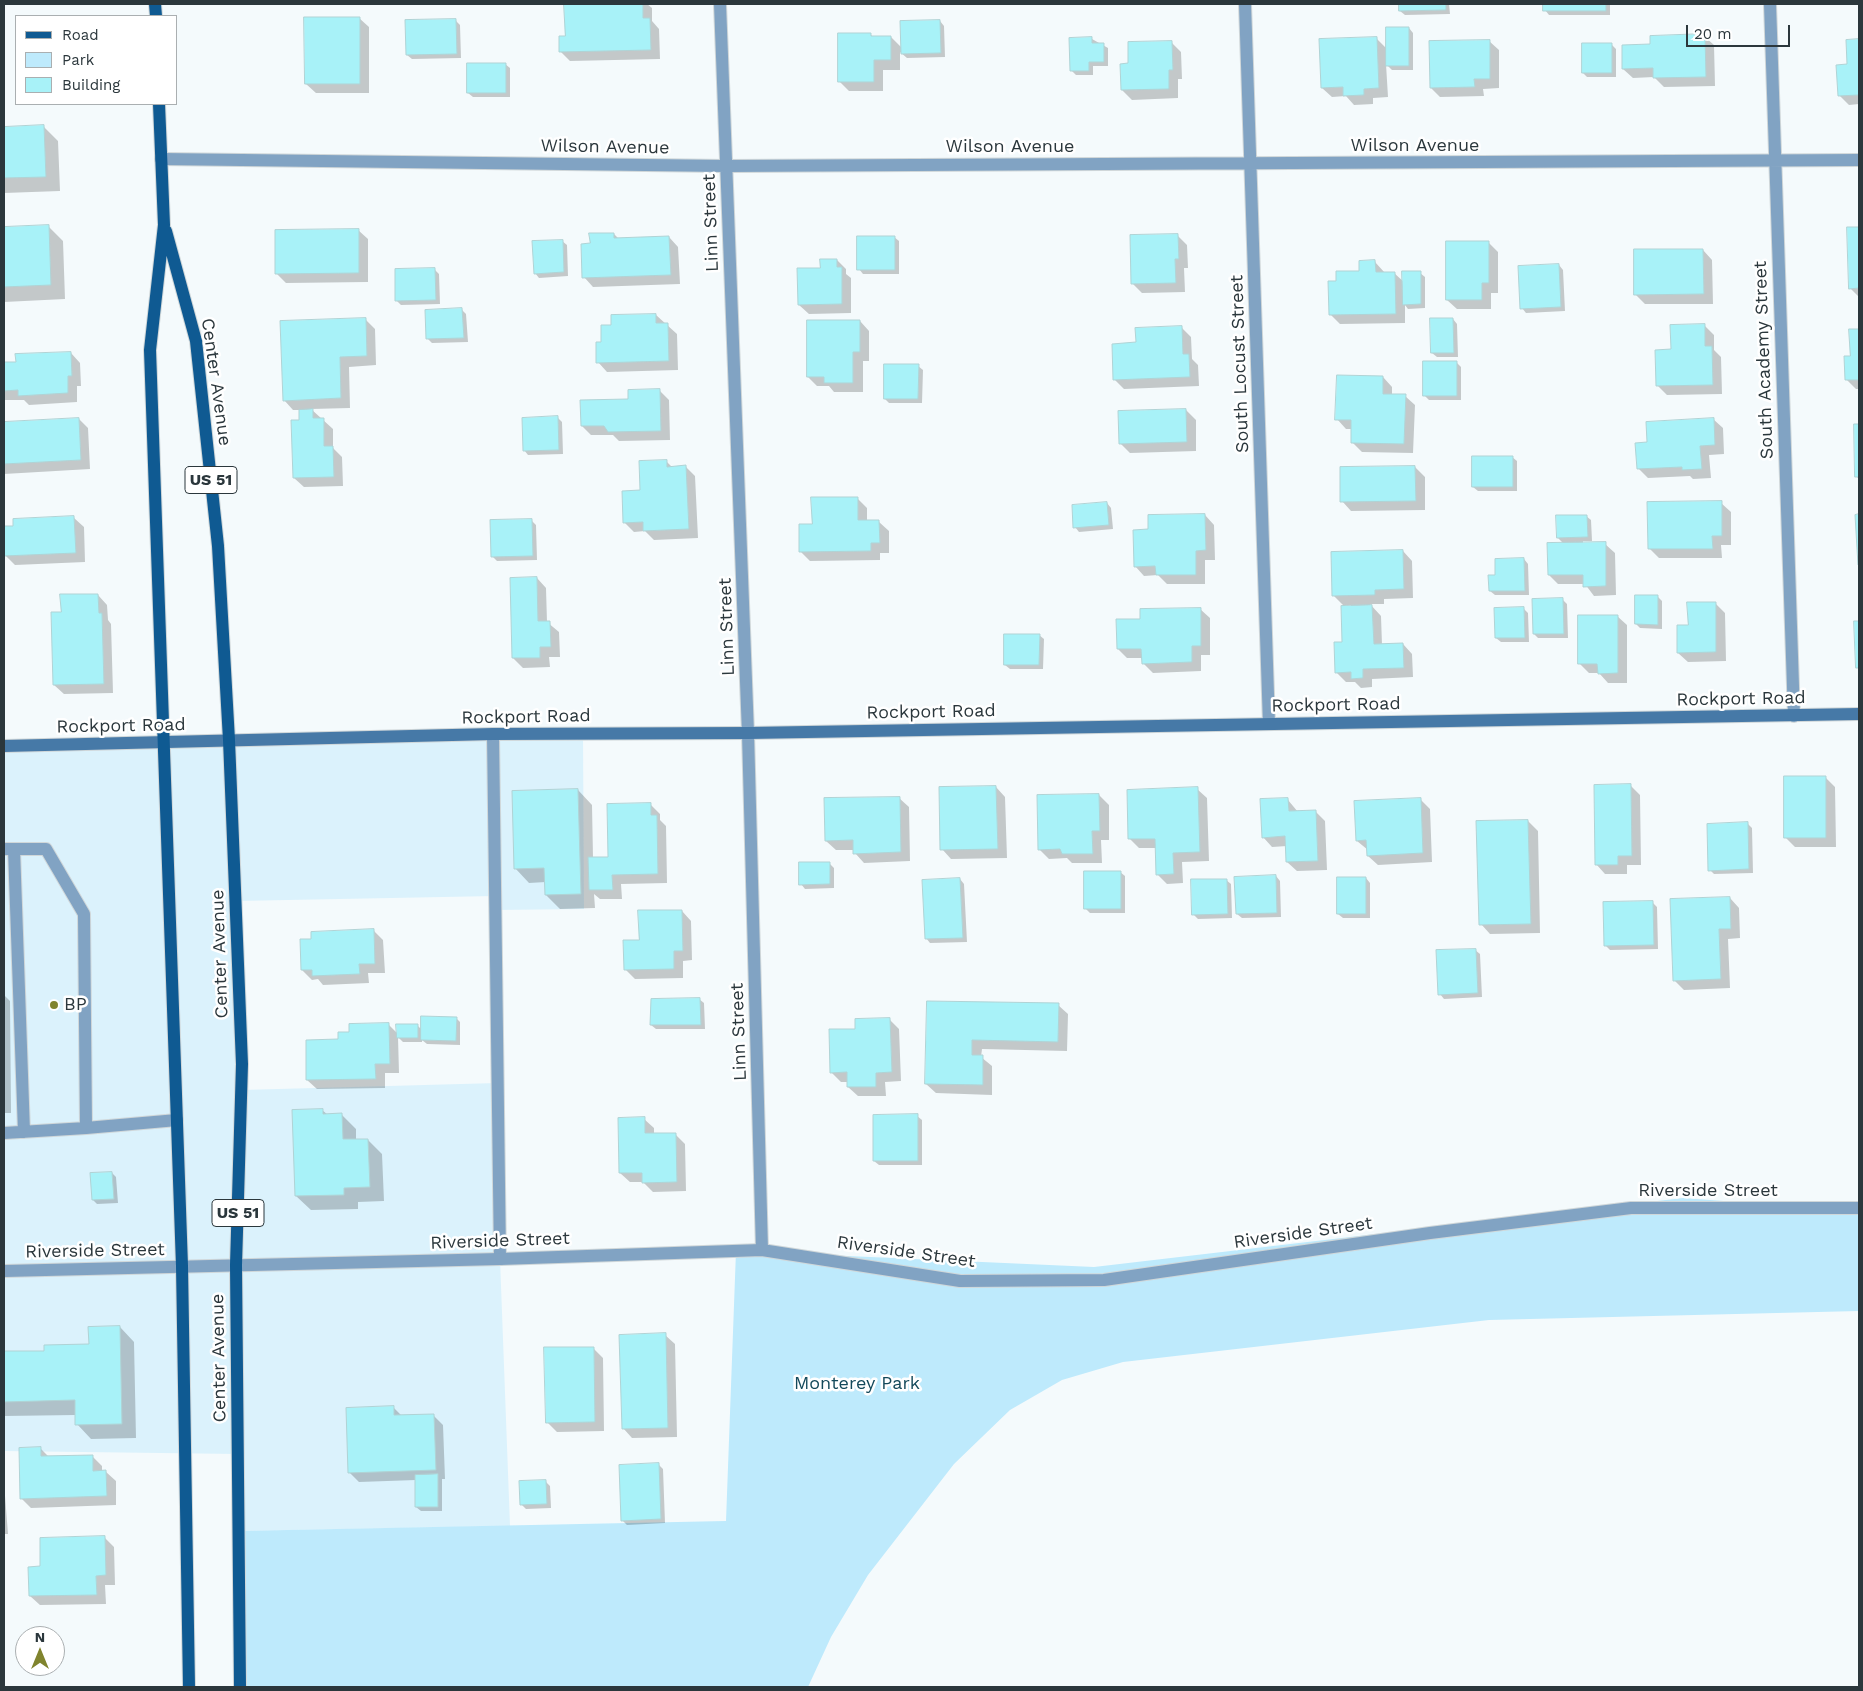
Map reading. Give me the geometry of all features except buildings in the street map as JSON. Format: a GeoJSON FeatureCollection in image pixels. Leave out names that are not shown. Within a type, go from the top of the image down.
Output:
{"type":"FeatureCollection","features":[{"type":"Feature","properties":{"kind":"main road","name":"Center Avenue"},"geometry":{"type":"LineString","coordinates":[[159,105],[164,224],[150,350],[182,1266],[189,1687]]}},
{"type":"Feature","properties":{"kind":"main road","name":"Center Avenue"},"geometry":{"type":"LineString","coordinates":[[164,224],[196,341],[218,546],[229,740],[242,1064],[236,1265],[240,1687]]}},
{"type":"Feature","properties":{"kind":"street","name":"Linn Street"},"geometry":{"type":"LineString","coordinates":[[720,4],[748,733],[762,1250]]}},
{"type":"Feature","properties":{"kind":"street","name":"South Locust Street"},"geometry":{"type":"LineString","coordinates":[[1245,4],[1252,164],[1269,724]]}},
{"type":"Feature","properties":{"kind":"street","name":"South Academy Street"},"geometry":{"type":"LineString","coordinates":[[1770,4],[1794,716]]}},
{"type":"Feature","properties":{"kind":"street","name":"Wilson Avenue"},"geometry":{"type":"LineString","coordinates":[[161,159],[726,166],[1859,160]]}},
{"type":"Feature","properties":{"kind":"street","name":"Rockport Road"},"geometry":{"type":"LineString","coordinates":[[4,746],[493,734],[748,733],[1859,714]]}},
{"type":"Feature","properties":{"kind":"street"},"geometry":{"type":"LineString","coordinates":[[493,734],[500,1259]]}},
{"type":"Feature","properties":{"kind":"street"},"geometry":{"type":"LineString","coordinates":[[24,1132],[9,849],[46,849],[84,914],[86,1128]]}},
{"type":"Feature","properties":{"kind":"street"},"geometry":{"type":"LineString","coordinates":[[4,1133],[177,1120]]}},
{"type":"Feature","properties":{"kind":"street","name":"Riverside Street"},"geometry":{"type":"LineString","coordinates":[[4,1271],[500,1259],[762,1250],[960,1281],[1104,1280],[1430,1233],[1631,1208],[1859,1208]]}},
{"type":"Feature","properties":{"kind":"shaded area"},"geometry":{"type":"Polygon","coordinates":[[[583,734],[584,909],[495,910],[495,896],[236,901],[241,1090],[498,1083],[500,1259],[510,1526],[239,1531],[238,1454],[4,1451],[4,746],[583,734]]]}},
{"type":"Feature","properties":{"kind":"green space","name":"Monterey Park"},"geometry":{"type":"Polygon","coordinates":[[[1683,1198],[1859,1211],[1859,1311],[1489,1320],[1123,1362],[1062,1380],[1010,1410],[954,1464],[868,1575],[831,1637],[808,1687],[240,1687],[239,1531],[726,1521],[736,1251],[1094,1267],[1683,1198]]]}},
{"type":"Feature","properties":{"kind":"place","name":"BP"},"geometry":{"type":"Point","coordinates":[54,1005]}}]}
